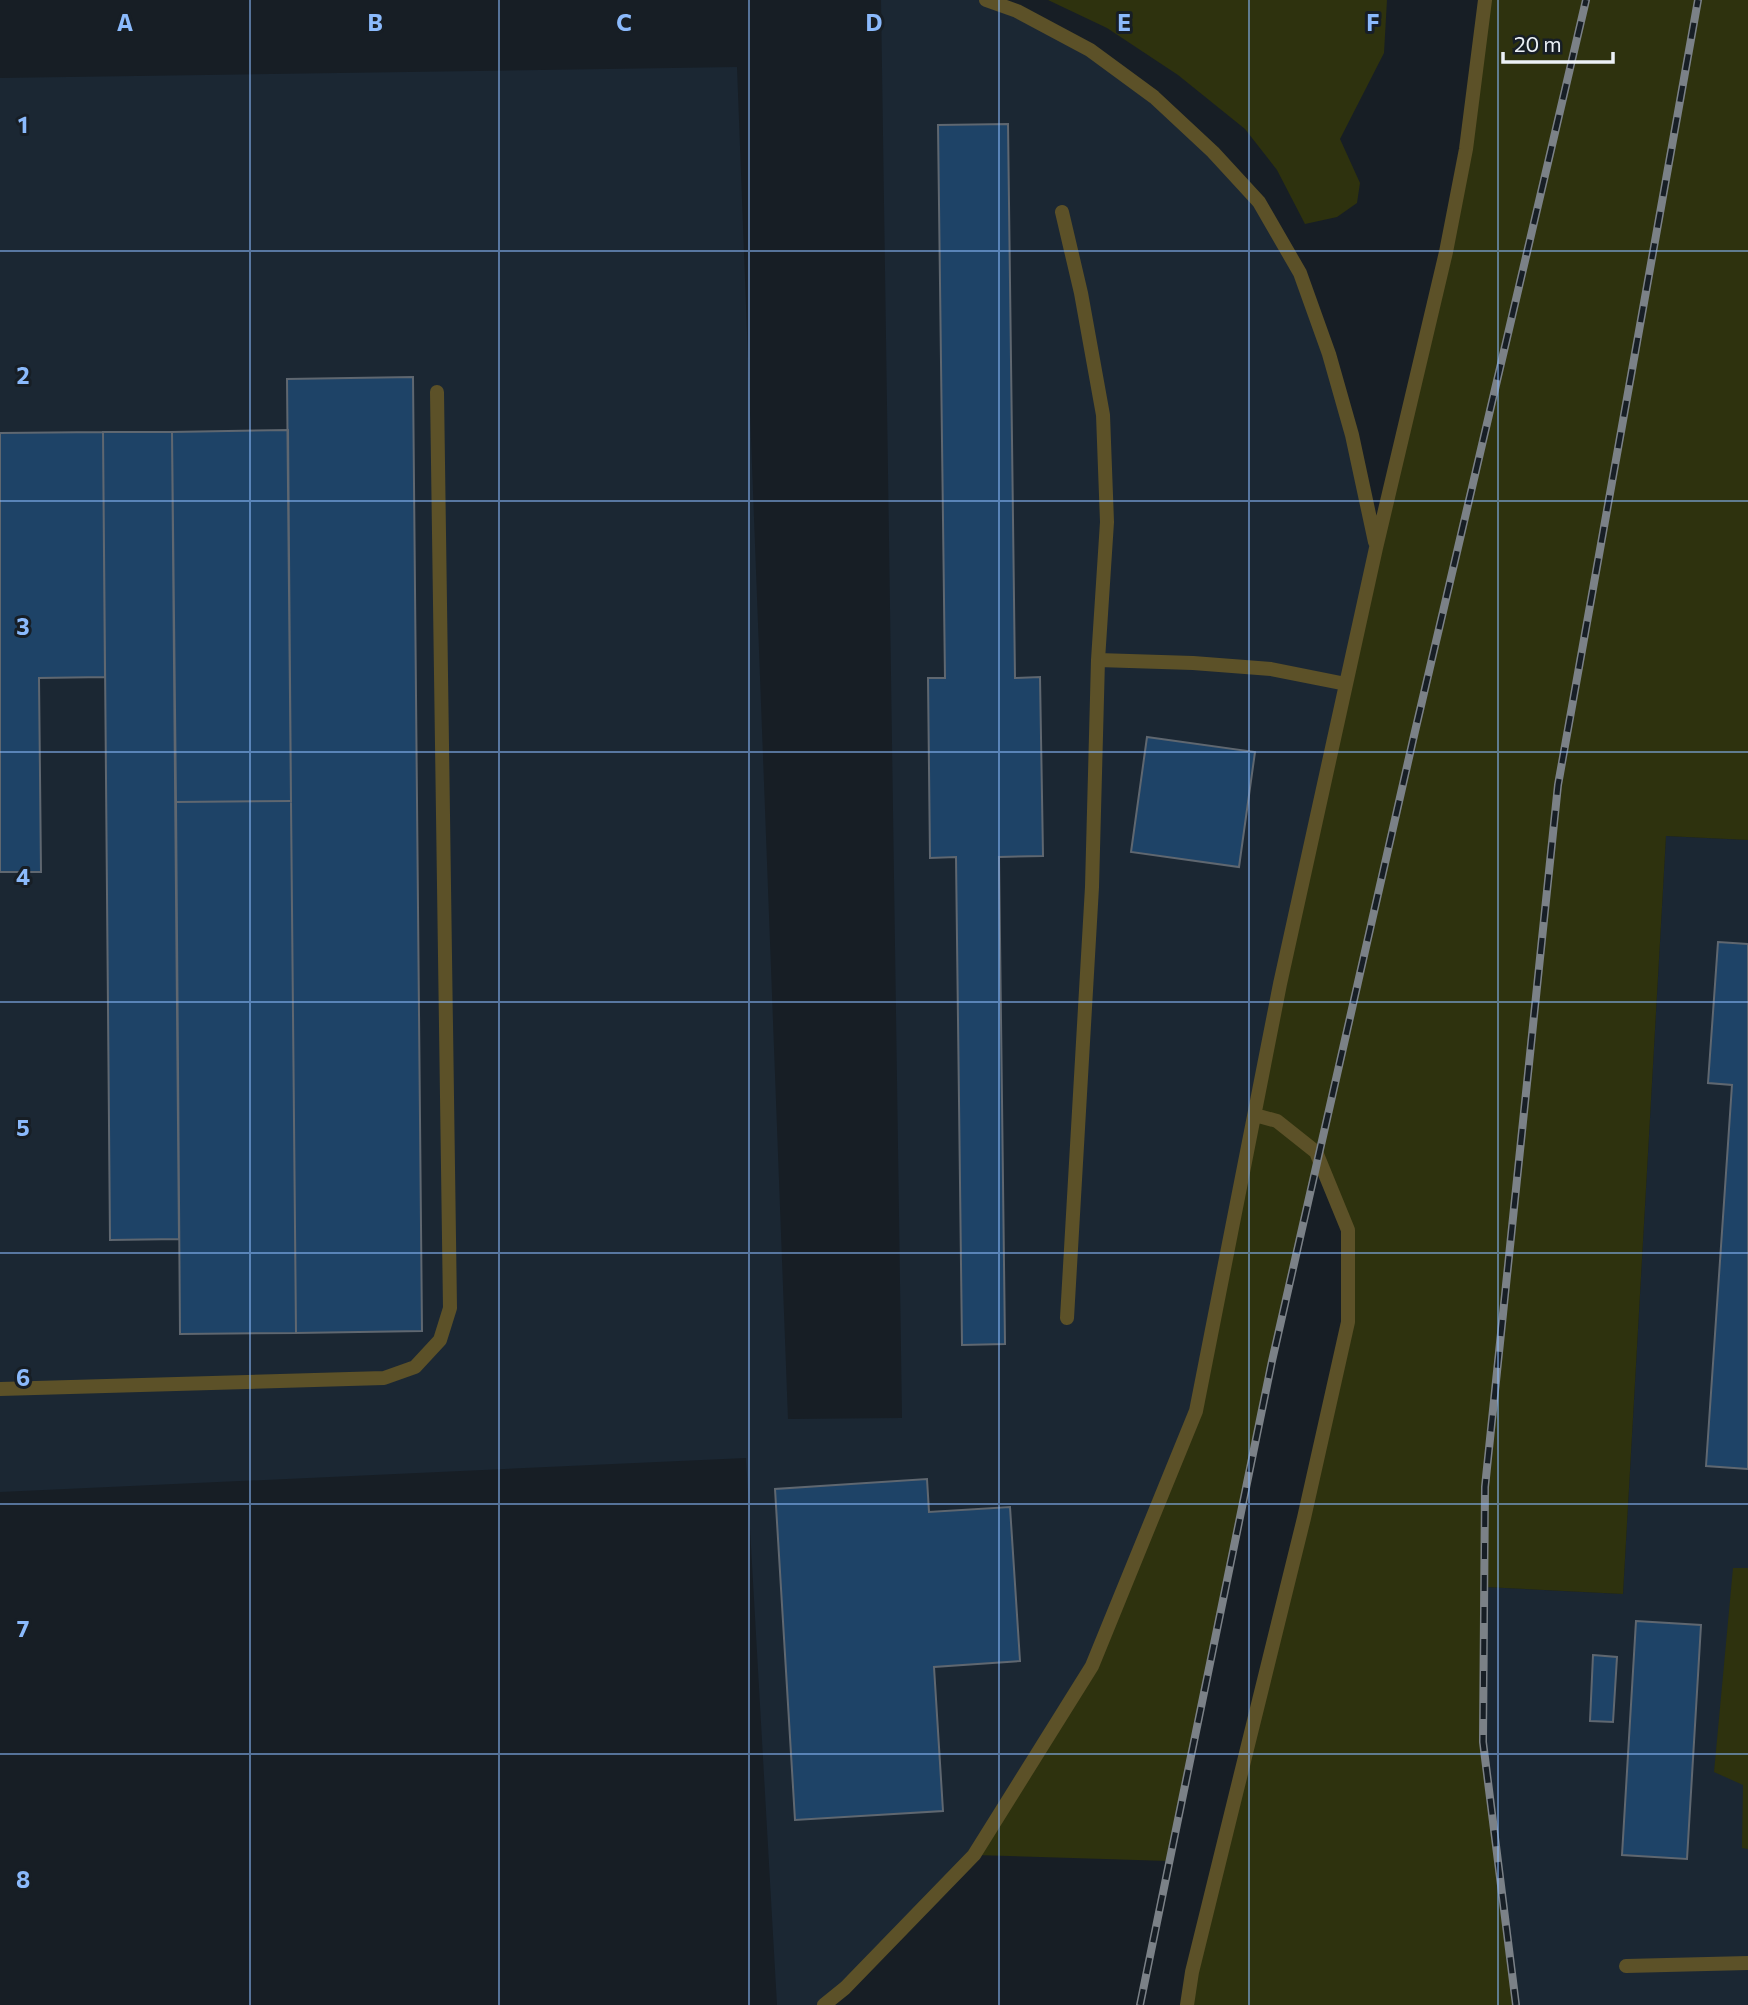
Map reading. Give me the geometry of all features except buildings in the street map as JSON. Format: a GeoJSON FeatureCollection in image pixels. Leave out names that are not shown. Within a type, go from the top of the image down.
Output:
{"type":"FeatureCollection","features":[{"type":"Feature","properties":{"kind":"lane"},"geometry":{"type":"LineString","coordinates":[[986,0],[1017,10],[1090,50],[1111,65],[1154,97],[1213,152],[1259,202],[1300,273],[1329,354],[1352,435],[1376,548]]}},
{"type":"Feature","properties":{"kind":"lane"},"geometry":{"type":"LineString","coordinates":[[824,2005],[845,1988],[974,1855],[1091,1667],[1196,1411],[1280,984],[1376,548],[1448,239],[1466,149],[1485,0]]}},
{"type":"Feature","properties":{"kind":"lane"},"geometry":{"type":"LineString","coordinates":[[1062,212],[1082,293],[1102,415],[1107,522],[1098,660],[1092,887],[1067,1318]]}},
{"type":"Feature","properties":{"kind":"lane"},"geometry":{"type":"LineString","coordinates":[[0,1389],[384,1378],[415,1367],[440,1340],[450,1308],[437,392]]}},
{"type":"Feature","properties":{"kind":"lane"},"geometry":{"type":"LineString","coordinates":[[1098,660],[1271,669],[1346,684]]}},
{"type":"Feature","properties":{"kind":"lane"},"geometry":{"type":"LineString","coordinates":[[1186,2005],[1304,1518],[1348,1322],[1348,1230],[1316,1152],[1277,1121],[1255,1115]]}},
{"type":"Feature","properties":{"kind":"lane"},"geometry":{"type":"LineString","coordinates":[[1626,1966],[1748,1963]]}},
{"type":"Feature","properties":{"kind":"shaded area"},"geometry":{"type":"Polygon","coordinates":[[[881,0],[986,0],[1017,11],[1154,97],[1259,202],[1300,273],[1329,354],[1376,548],[1196,1411],[1092,1666],[974,1855],[824,2005],[777,2005],[746,1458],[0,1492],[0,78],[737,67],[788,1419],[902,1418],[881,0]]]}},
{"type":"Feature","properties":{"kind":"shaded area"},"geometry":{"type":"Polygon","coordinates":[[[1666,836],[1748,840],[1748,2005],[1516,2005],[1483,1742],[1484,1587],[1623,1594],[1666,836]]]}},
{"type":"Feature","properties":{"kind":"green space"},"geometry":{"type":"Polygon","coordinates":[[[1048,0],[1387,0],[1384,53],[1340,139],[1360,183],[1357,203],[1337,217],[1305,224],[1277,170],[1245,129],[1178,75],[1107,28],[1048,0]]]}},
{"type":"Feature","properties":{"kind":"green space"},"geometry":{"type":"Polygon","coordinates":[[[1485,0],[1748,0],[1748,840],[1666,836],[1623,1594],[1484,1587],[1483,1742],[1516,2005],[1187,2005],[1348,1322],[1348,1230],[1318,1159],[1272,1361],[1169,1861],[974,1855],[1092,1666],[1196,1411],[1280,984],[1446,252],[1485,0]]]}},
{"type":"Feature","properties":{"kind":"green space"},"geometry":{"type":"Polygon","coordinates":[[[1733,1568],[1748,1568],[1748,1849],[1742,1848],[1743,1785],[1714,1772],[1733,1568]]]}},
{"type":"Feature","properties":{"kind":"railway"},"geometry":{"type":"LineString","coordinates":[[1140,2005],[1272,1361],[1413,740],[1586,0]]}},
{"type":"Feature","properties":{"kind":"railway"},"geometry":{"type":"LineString","coordinates":[[1516,2005],[1483,1742],[1485,1487],[1558,785],[1698,0]]}}]}
